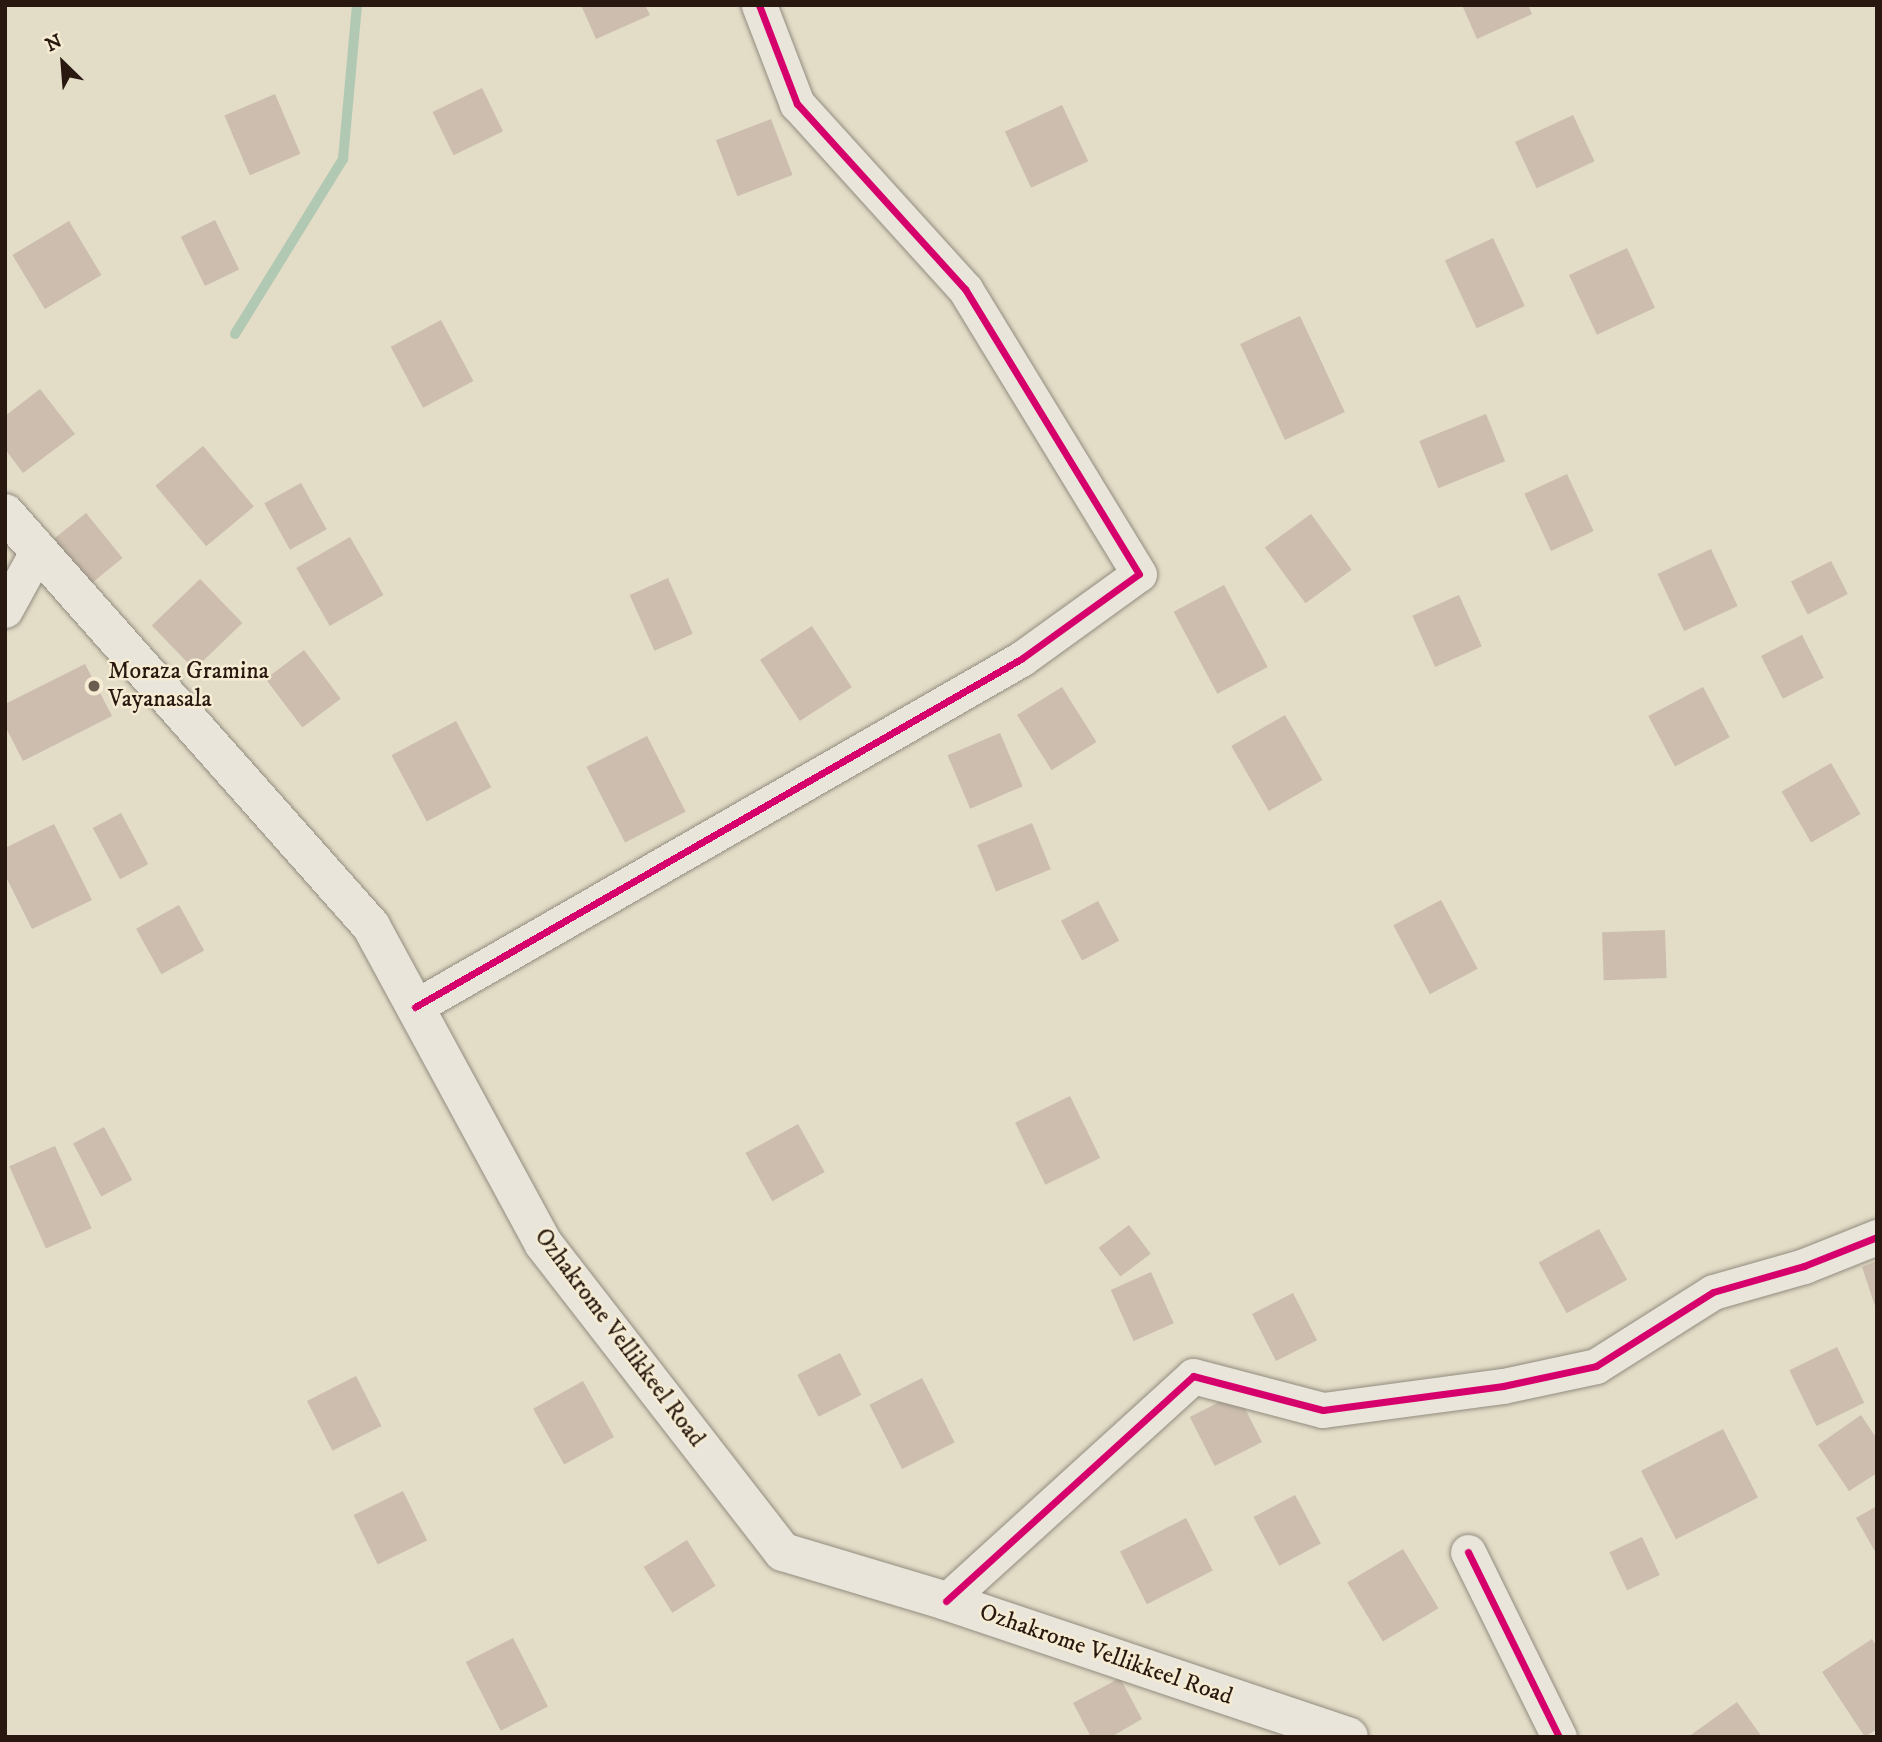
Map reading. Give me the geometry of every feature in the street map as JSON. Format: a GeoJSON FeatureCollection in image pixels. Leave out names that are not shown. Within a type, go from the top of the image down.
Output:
{"type":"FeatureCollection","features":[{"type":"Feature","properties":{"kind":"main road","name":"Ozhakrome Vellikkeel Road"},"geometry":{"type":"LineString","coordinates":[[5,513],[371,926],[543,1243],[783,1552],[946,1601],[1349,1737]]}},
{"type":"Feature","properties":{"kind":"street"},"geometry":{"type":"LineString","coordinates":[[415,1007],[1021,659],[1139,573],[965,289],[797,104],[759,5]]}},
{"type":"Feature","properties":{"kind":"street"},"geometry":{"type":"LineString","coordinates":[[5,610],[38,550]]}},
{"type":"Feature","properties":{"kind":"street"},"geometry":{"type":"LineString","coordinates":[[946,1601],[1193,1376],[1323,1410],[1503,1386],[1596,1366],[1713,1292],[1804,1266],[1877,1237]]}},
{"type":"Feature","properties":{"kind":"street"},"geometry":{"type":"LineString","coordinates":[[1468,1552],[1559,1737]]}},
{"type":"Feature","properties":{"kind":"building"},"geometry":{"type":"Polygon","coordinates":[[[581,5],[645,5],[650,15],[596,39],[581,5]]]}},
{"type":"Feature","properties":{"kind":"building"},"geometry":{"type":"Polygon","coordinates":[[[1462,5],[1528,5],[1532,14],[1477,39],[1462,5]]]}},
{"type":"Feature","properties":{"kind":"building"},"geometry":{"type":"Polygon","coordinates":[[[482,88],[503,131],[454,155],[433,112],[482,88]]]}},
{"type":"Feature","properties":{"kind":"building"},"geometry":{"type":"Polygon","coordinates":[[[275,94],[300,154],[250,175],[224,115],[275,94]]]}},
{"type":"Feature","properties":{"kind":"building"},"geometry":{"type":"Polygon","coordinates":[[[1062,105],[1088,161],[1031,188],[1005,132],[1062,105]]]}},
{"type":"Feature","properties":{"kind":"building"},"geometry":{"type":"Polygon","coordinates":[[[1573,115],[1595,161],[1537,188],[1515,142],[1573,115]]]}},
{"type":"Feature","properties":{"kind":"building"},"geometry":{"type":"Polygon","coordinates":[[[771,119],[793,175],[737,196],[716,140],[771,119]]]}},
{"type":"Feature","properties":{"kind":"building"},"geometry":{"type":"Polygon","coordinates":[[[215,220],[239,269],[205,286],[181,237],[215,220]]]}},
{"type":"Feature","properties":{"kind":"building"},"geometry":{"type":"Polygon","coordinates":[[[69,221],[101,275],[45,309],[12,255],[69,221]]]}},
{"type":"Feature","properties":{"kind":"building"},"geometry":{"type":"Polygon","coordinates":[[[1493,238],[1525,306],[1477,328],[1445,260],[1493,238]]]}},
{"type":"Feature","properties":{"kind":"building"},"geometry":{"type":"Polygon","coordinates":[[[1627,248],[1655,308],[1597,335],[1569,275],[1627,248]]]}},
{"type":"Feature","properties":{"kind":"building"},"geometry":{"type":"Polygon","coordinates":[[[1300,316],[1345,412],[1285,440],[1240,344],[1300,316]]]}},
{"type":"Feature","properties":{"kind":"building"},"geometry":{"type":"Polygon","coordinates":[[[441,320],[473,381],[423,408],[391,347],[441,320]]]}},
{"type":"Feature","properties":{"kind":"building"},"geometry":{"type":"Polygon","coordinates":[[[40,389],[75,434],[23,473],[5,449],[5,416],[40,389]]]}},
{"type":"Feature","properties":{"kind":"building"},"geometry":{"type":"Polygon","coordinates":[[[1486,414],[1505,461],[1438,488],[1419,441],[1486,414]]]}},
{"type":"Feature","properties":{"kind":"building"},"geometry":{"type":"Polygon","coordinates":[[[203,446],[254,507],[206,546],[156,486],[203,446]]]}},
{"type":"Feature","properties":{"kind":"building"},"geometry":{"type":"Polygon","coordinates":[[[1567,474],[1594,531],[1551,551],[1524,494],[1567,474]]]}},
{"type":"Feature","properties":{"kind":"building"},"geometry":{"type":"Polygon","coordinates":[[[301,483],[327,529],[290,550],[264,503],[301,483]]]}},
{"type":"Feature","properties":{"kind":"building"},"geometry":{"type":"Polygon","coordinates":[[[86,513],[123,558],[88,586],[51,541],[86,513]]]}},
{"type":"Feature","properties":{"kind":"building"},"geometry":{"type":"Polygon","coordinates":[[[1311,514],[1352,570],[1305,603],[1265,548],[1311,514]]]}},
{"type":"Feature","properties":{"kind":"building"},"geometry":{"type":"Polygon","coordinates":[[[350,537],[384,595],[330,626],[296,568],[350,537]]]}},
{"type":"Feature","properties":{"kind":"building"},"geometry":{"type":"Polygon","coordinates":[[[1711,549],[1738,606],[1684,631],[1658,574],[1711,549]]]}},
{"type":"Feature","properties":{"kind":"building"},"geometry":{"type":"Polygon","coordinates":[[[1831,561],[1848,594],[1808,614],[1791,581],[1831,561]]]}},
{"type":"Feature","properties":{"kind":"building"},"geometry":{"type":"Polygon","coordinates":[[[668,578],[693,634],[654,651],[630,595],[668,578]]]}},
{"type":"Feature","properties":{"kind":"building"},"geometry":{"type":"Polygon","coordinates":[[[200,579],[242,623],[194,669],[152,626],[200,579]]]}},
{"type":"Feature","properties":{"kind":"building"},"geometry":{"type":"Polygon","coordinates":[[[1224,585],[1268,667],[1217,694],[1174,612],[1224,585]]]}},
{"type":"Feature","properties":{"kind":"building"},"geometry":{"type":"Polygon","coordinates":[[[1459,595],[1482,646],[1435,667],[1412,616],[1459,595]]]}},
{"type":"Feature","properties":{"kind":"building"},"geometry":{"type":"Polygon","coordinates":[[[812,626],[852,687],[800,721],[760,660],[812,626]]]}},
{"type":"Feature","properties":{"kind":"building"},"geometry":{"type":"Polygon","coordinates":[[[1802,635],[1824,678],[1783,699],[1761,656],[1802,635]]]}},
{"type":"Feature","properties":{"kind":"building"},"geometry":{"type":"Polygon","coordinates":[[[304,650],[341,699],[302,728],[266,679],[304,650]]]}},
{"type":"Feature","properties":{"kind":"building"},"geometry":{"type":"Polygon","coordinates":[[[85,664],[112,716],[23,761],[5,726],[5,704],[85,664]]]}},
{"type":"Feature","properties":{"kind":"building"},"geometry":{"type":"Polygon","coordinates":[[[1062,687],[1096,742],[1051,770],[1017,715],[1062,687]]]}},
{"type":"Feature","properties":{"kind":"building"},"geometry":{"type":"Polygon","coordinates":[[[1703,687],[1730,737],[1675,766],[1648,716],[1703,687]]]}},
{"type":"Feature","properties":{"kind":"building"},"geometry":{"type":"Polygon","coordinates":[[[1285,715],[1322,780],[1269,811],[1231,746],[1285,715]]]}},
{"type":"Feature","properties":{"kind":"building"},"geometry":{"type":"Polygon","coordinates":[[[456,721],[491,787],[427,821],[392,755],[456,721]]]}},
{"type":"Feature","properties":{"kind":"building"},"geometry":{"type":"Polygon","coordinates":[[[1000,733],[1023,786],[970,809],[948,755],[1000,733]]]}},
{"type":"Feature","properties":{"kind":"building"},"geometry":{"type":"Polygon","coordinates":[[[647,736],[686,812],[625,843],[586,767],[647,736]]]}},
{"type":"Feature","properties":{"kind":"building"},"geometry":{"type":"Polygon","coordinates":[[[1831,763],[1860,814],[1811,843],[1782,792],[1831,763]]]}},
{"type":"Feature","properties":{"kind":"building"},"geometry":{"type":"Polygon","coordinates":[[[121,813],[148,864],[120,879],[93,828],[121,813]]]}},
{"type":"Feature","properties":{"kind":"building"},"geometry":{"type":"Polygon","coordinates":[[[1032,823],[1051,869],[996,891],[977,845],[1032,823]]]}},
{"type":"Feature","properties":{"kind":"building"},"geometry":{"type":"Polygon","coordinates":[[[54,824],[92,900],[32,929],[5,875],[5,848],[54,824]]]}},
{"type":"Feature","properties":{"kind":"building"},"geometry":{"type":"Polygon","coordinates":[[[1441,900],[1478,969],[1430,994],[1393,925],[1441,900]]]}},
{"type":"Feature","properties":{"kind":"building"},"geometry":{"type":"Polygon","coordinates":[[[1098,901],[1119,941],[1082,960],[1061,921],[1098,901]]]}},
{"type":"Feature","properties":{"kind":"building"},"geometry":{"type":"Polygon","coordinates":[[[179,905],[204,950],[161,974],[136,929],[179,905]]]}},
{"type":"Feature","properties":{"kind":"building"},"geometry":{"type":"Polygon","coordinates":[[[1665,930],[1667,978],[1604,980],[1602,932],[1665,930]]]}},
{"type":"Feature","properties":{"kind":"building"},"geometry":{"type":"Polygon","coordinates":[[[1070,1096],[1100,1158],[1045,1185],[1015,1123],[1070,1096]]]}},
{"type":"Feature","properties":{"kind":"building"},"geometry":{"type":"Polygon","coordinates":[[[798,1124],[825,1172],[772,1201],[746,1153],[798,1124]]]}},
{"type":"Feature","properties":{"kind":"building"},"geometry":{"type":"Polygon","coordinates":[[[104,1127],[132,1180],[101,1196],[73,1143],[104,1127]]]}},
{"type":"Feature","properties":{"kind":"building"},"geometry":{"type":"Polygon","coordinates":[[[55,1146],[92,1228],[46,1249],[9,1166],[55,1146]]]}},
{"type":"Feature","properties":{"kind":"building"},"geometry":{"type":"Polygon","coordinates":[[[1129,1225],[1151,1254],[1120,1277],[1099,1248],[1129,1225]]]}},
{"type":"Feature","properties":{"kind":"building"},"geometry":{"type":"Polygon","coordinates":[[[1599,1229],[1627,1280],[1567,1313],[1539,1262],[1599,1229]]]}},
{"type":"Feature","properties":{"kind":"building"},"geometry":{"type":"Polygon","coordinates":[[[1877,1261],[1877,1309],[1876,1309],[1862,1267],[1877,1261]]]}},
{"type":"Feature","properties":{"kind":"building"},"geometry":{"type":"Polygon","coordinates":[[[1151,1272],[1174,1323],[1134,1341],[1111,1290],[1151,1272]]]}},
{"type":"Feature","properties":{"kind":"building"},"geometry":{"type":"Polygon","coordinates":[[[1293,1293],[1317,1340],[1276,1361],[1252,1314],[1293,1293]]]}},
{"type":"Feature","properties":{"kind":"building"},"geometry":{"type":"Polygon","coordinates":[[[1837,1347],[1864,1403],[1817,1426],[1789,1370],[1837,1347]]]}},
{"type":"Feature","properties":{"kind":"building"},"geometry":{"type":"Polygon","coordinates":[[[840,1353],[861,1395],[819,1417],[797,1375],[840,1353]]]}},
{"type":"Feature","properties":{"kind":"building"},"geometry":{"type":"Polygon","coordinates":[[[356,1376],[381,1426],[332,1451],[307,1401],[356,1376]]]}},
{"type":"Feature","properties":{"kind":"building"},"geometry":{"type":"Polygon","coordinates":[[[922,1378],[955,1442],[902,1469],[869,1405],[922,1378]]]}},
{"type":"Feature","properties":{"kind":"building"},"geometry":{"type":"Polygon","coordinates":[[[583,1381],[614,1437],[564,1465],[533,1409],[583,1381]]]}},
{"type":"Feature","properties":{"kind":"building"},"geometry":{"type":"Polygon","coordinates":[[[1237,1393],[1262,1442],[1215,1466],[1190,1417],[1237,1393]]]}},
{"type":"Feature","properties":{"kind":"building"},"geometry":{"type":"Polygon","coordinates":[[[1861,1415],[1877,1439],[1877,1473],[1849,1491],[1818,1445],[1861,1415]]]}},
{"type":"Feature","properties":{"kind":"building"},"geometry":{"type":"Polygon","coordinates":[[[1723,1429],[1758,1498],[1676,1539],[1641,1471],[1723,1429]]]}},
{"type":"Feature","properties":{"kind":"building"},"geometry":{"type":"Polygon","coordinates":[[[403,1491],[427,1540],[378,1565],[354,1515],[403,1491]]]}},
{"type":"Feature","properties":{"kind":"building"},"geometry":{"type":"Polygon","coordinates":[[[1295,1495],[1321,1544],[1279,1566],[1254,1517],[1295,1495]]]}},
{"type":"Feature","properties":{"kind":"building"},"geometry":{"type":"Polygon","coordinates":[[[1877,1506],[1877,1555],[1856,1518],[1877,1506]]]}},
{"type":"Feature","properties":{"kind":"building"},"geometry":{"type":"Polygon","coordinates":[[[1186,1518],[1213,1571],[1147,1604],[1120,1552],[1186,1518]]]}},
{"type":"Feature","properties":{"kind":"building"},"geometry":{"type":"Polygon","coordinates":[[[1642,1537],[1660,1575],[1627,1590],[1609,1552],[1642,1537]]]}},
{"type":"Feature","properties":{"kind":"building"},"geometry":{"type":"Polygon","coordinates":[[[687,1540],[716,1586],[672,1613],[644,1567],[687,1540]]]}},
{"type":"Feature","properties":{"kind":"building"},"geometry":{"type":"Polygon","coordinates":[[[1403,1549],[1439,1608],[1383,1642],[1347,1582],[1403,1549]]]}},
{"type":"Feature","properties":{"kind":"building"},"geometry":{"type":"Polygon","coordinates":[[[513,1638],[548,1707],[501,1731],[466,1662],[513,1638]]]}},
{"type":"Feature","properties":{"kind":"building"},"geometry":{"type":"Polygon","coordinates":[[[1872,1639],[1877,1647],[1877,1729],[1865,1737],[1822,1672],[1872,1639]]]}},
{"type":"Feature","properties":{"kind":"building"},"geometry":{"type":"Polygon","coordinates":[[[1120,1678],[1142,1719],[1111,1737],[1091,1737],[1073,1703],[1120,1678]]]}},
{"type":"Feature","properties":{"kind":"building"},"geometry":{"type":"Polygon","coordinates":[[[1737,1702],[1762,1737],[1688,1737],[1737,1702]]]}},
{"type":"Feature","properties":{"kind":"waterway"},"geometry":{"type":"LineString","coordinates":[[235,334],[343,159],[357,5]]}},
{"type":"Feature","properties":{"kind":"cycle path"},"geometry":{"type":"LineString","coordinates":[[415,1007],[1021,659],[1139,574],[965,289],[797,104],[759,5]]}},
{"type":"Feature","properties":{"kind":"cycle path"},"geometry":{"type":"LineString","coordinates":[[946,1601],[1193,1376],[1323,1410],[1503,1386],[1596,1366],[1713,1292],[1804,1266],[1877,1237]]}},
{"type":"Feature","properties":{"kind":"cycle path"},"geometry":{"type":"LineString","coordinates":[[1468,1552],[1559,1737]]}},
{"type":"Feature","properties":{"kind":"place","name":"Moraza Gramina Vayanasala"},"geometry":{"type":"Point","coordinates":[94,686]}}]}
